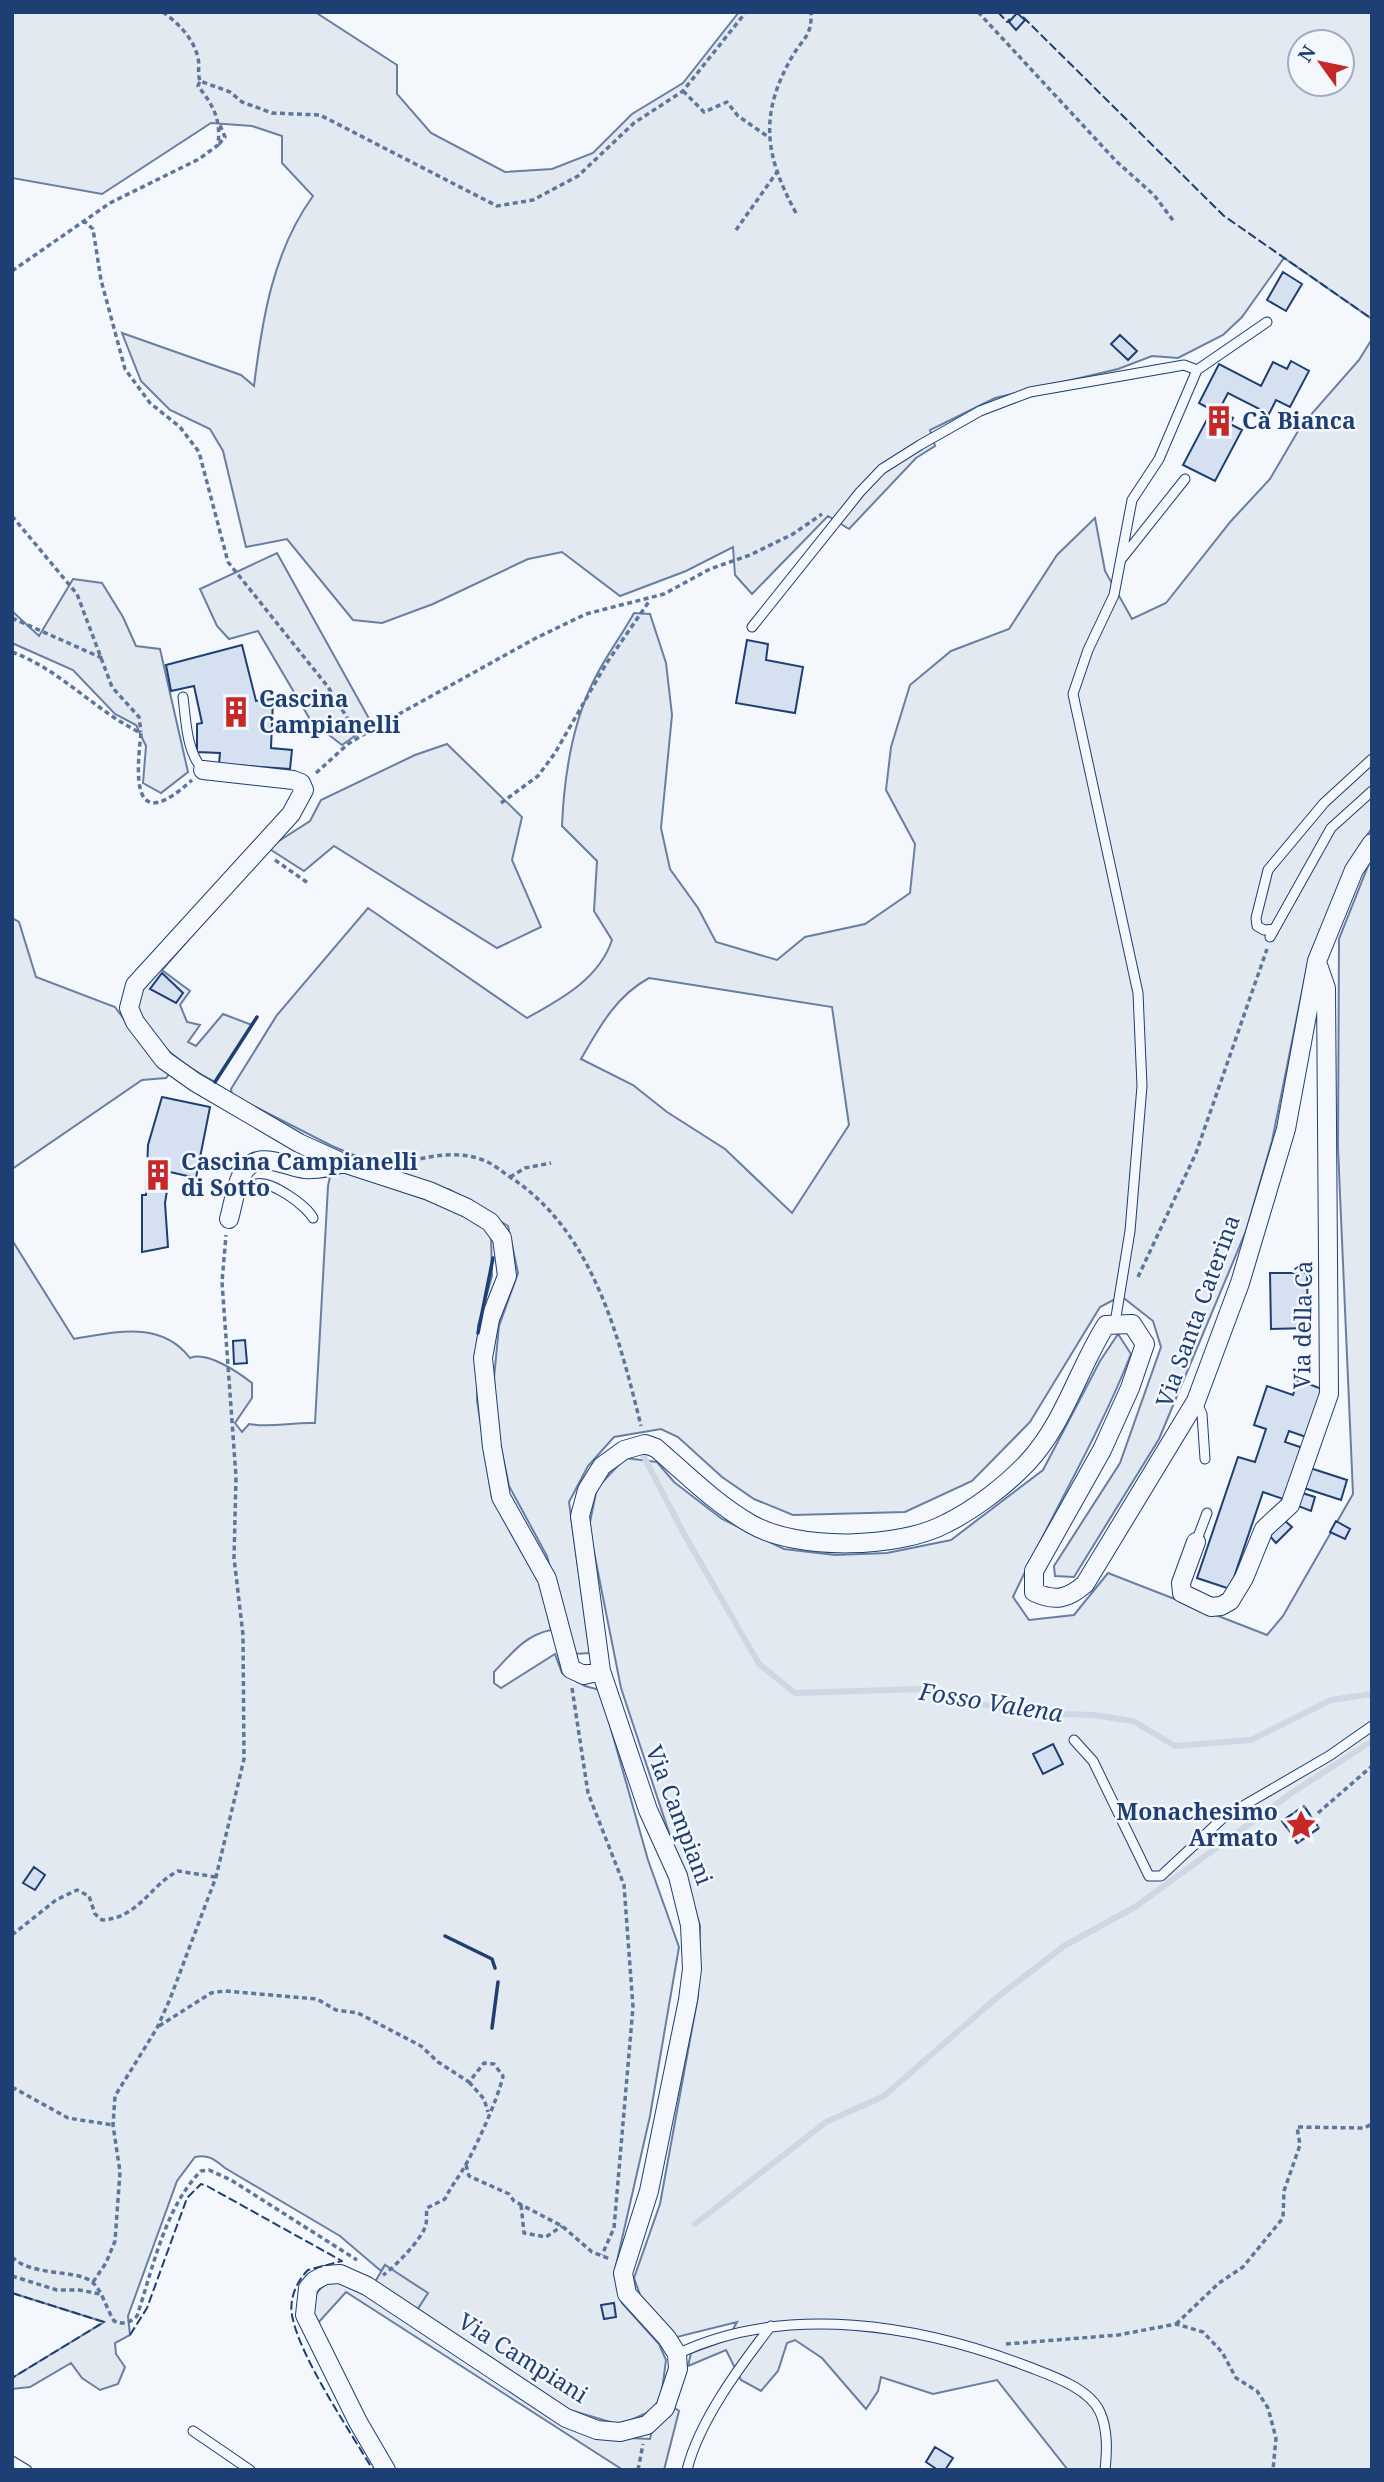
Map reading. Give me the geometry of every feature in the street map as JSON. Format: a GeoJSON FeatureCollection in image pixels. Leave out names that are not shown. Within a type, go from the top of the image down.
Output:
{"type":"FeatureCollection","features":[{"type":"Feature","properties":{"kind":"street"},"geometry":{"type":"LineString","coordinates":[[203,770],[302,783],[304,790],[300,801],[135,985],[129,1007],[135,1022],[164,1060],[288,1136],[343,1163],[429,1191],[467,1208],[490,1222],[502,1238],[507,1276],[490,1319],[483,1358],[492,1447],[501,1497],[547,1579],[571,1669],[584,1675],[601,1671]]}},
{"type":"Feature","properties":{"kind":"street","name":"Via Santa Caterina"},"geometry":{"type":"LineString","coordinates":[[1115,1323],[1132,1324],[1145,1344],[1130,1388],[1102,1450],[1034,1572],[1034,1592],[1048,1597],[1070,1597],[1085,1584],[1196,1401],[1240,1283],[1286,1129],[1317,961],[1353,870],[1372,843]]}},
{"type":"Feature","properties":{"kind":"street","name":"Via della Cà"},"geometry":{"type":"LineString","coordinates":[[1196,1542],[1181,1583],[1182,1593],[1211,1607],[1221,1606],[1230,1601],[1244,1578],[1264,1530],[1290,1506],[1329,1394],[1326,988],[1317,961]]}},
{"type":"Feature","properties":{"kind":"street"},"geometry":{"type":"LineString","coordinates":[[229,1219],[242,1175],[257,1161],[268,1159],[304,1169],[323,1169],[343,1163]]}},
{"type":"Feature","properties":{"kind":"street"},"geometry":{"type":"LineString","coordinates":[[644,1438],[721,1504],[753,1526],[805,1542],[902,1539],[946,1524],[990,1495],[1028,1462],[1059,1419],[1106,1325],[1115,1323]]}},
{"type":"Feature","properties":{"kind":"street","name":"Via Campiani"},"geometry":{"type":"LineString","coordinates":[[644,1438],[602,1466],[587,1490],[580,1516],[601,1671],[648,1810],[678,1876],[692,1949],[688,2000],[656,2159],[625,2266],[627,2294],[667,2338],[677,2354]]}},
{"type":"Feature","properties":{"kind":"street","name":"Via Campiani"},"geometry":{"type":"LineString","coordinates":[[386,2470],[358,2422],[305,2315],[308,2288],[325,2275],[340,2274],[366,2286],[566,2418],[597,2430],[620,2432],[647,2425]]}},
{"type":"Feature","properties":{"kind":"street"},"geometry":{"type":"LineString","coordinates":[[647,2425],[665,2408],[678,2369],[677,2354]]}},
{"type":"Feature","properties":{"kind":"lane"},"geometry":{"type":"LineString","coordinates":[[1115,1323],[1130,1231],[1142,1086],[1138,993],[1073,694],[1088,650],[1114,595],[1132,500],[1159,459],[1197,370],[1266,322]]}},
{"type":"Feature","properties":{"kind":"lane"},"geometry":{"type":"LineString","coordinates":[[752,626],[860,492],[882,469],[920,445],[980,411],[1030,392],[1184,365],[1197,370]]}},
{"type":"Feature","properties":{"kind":"lane"},"geometry":{"type":"LineString","coordinates":[[1123,557],[1185,479]]}},
{"type":"Feature","properties":{"kind":"lane"},"geometry":{"type":"LineString","coordinates":[[183,696],[187,730],[197,763],[203,770]]}},
{"type":"Feature","properties":{"kind":"lane"},"geometry":{"type":"LineString","coordinates":[[1372,759],[1324,803],[1268,870],[1256,918],[1258,926],[1272,933],[1331,828],[1372,791]]}},
{"type":"Feature","properties":{"kind":"lane"},"geometry":{"type":"LineString","coordinates":[[235,1198],[256,1185],[266,1184],[308,1208],[313,1219]]}},
{"type":"Feature","properties":{"kind":"lane"},"geometry":{"type":"LineString","coordinates":[[1196,1401],[1202,1414],[1205,1459]]}},
{"type":"Feature","properties":{"kind":"lane"},"geometry":{"type":"LineString","coordinates":[[1196,1542],[1206,1513]]}},
{"type":"Feature","properties":{"kind":"lane"},"geometry":{"type":"LineString","coordinates":[[1074,1740],[1093,1761],[1149,1877],[1161,1876],[1224,1817],[1329,1756],[1372,1726]]}},
{"type":"Feature","properties":{"kind":"lane"},"geometry":{"type":"LineString","coordinates":[[677,2354],[735,2332],[771,2326],[852,2326],[929,2337],[988,2351],[1061,2380],[1099,2410],[1107,2450],[1105,2470]]}},
{"type":"Feature","properties":{"kind":"lane"},"geometry":{"type":"LineString","coordinates":[[687,2470],[705,2427],[739,2368],[771,2326]]}},
{"type":"Feature","properties":{"kind":"lane"},"geometry":{"type":"LineString","coordinates":[[193,2431],[250,2470]]}},
{"type":"Feature","properties":{"kind":"lane"},"geometry":{"type":"LineString","coordinates":[[12,2460],[27,2470]]}},
{"type":"Feature","properties":{"kind":"path"},"geometry":{"type":"LineString","coordinates":[[12,271],[83,220],[149,181],[199,159],[218,145],[220,125],[212,104],[198,86],[200,80],[196,71],[199,61],[191,40],[163,12]]}},
{"type":"Feature","properties":{"kind":"path"},"geometry":{"type":"LineString","coordinates":[[200,80],[230,92],[242,102],[272,113],[320,115],[497,206],[533,200],[578,176],[634,123],[683,91],[746,12]]}},
{"type":"Feature","properties":{"kind":"path"},"geometry":{"type":"LineString","coordinates":[[796,213],[778,172],[767,136],[772,99],[793,55],[811,30],[811,12]]}},
{"type":"Feature","properties":{"kind":"path"},"geometry":{"type":"LineString","coordinates":[[978,12],[1115,160],[1154,195],[1175,223]]}},
{"type":"Feature","properties":{"kind":"path"},"geometry":{"type":"LineString","coordinates":[[683,91],[704,112],[727,102],[738,116],[767,136]]}},
{"type":"Feature","properties":{"kind":"path"},"geometry":{"type":"LineString","coordinates":[[736,230],[778,172]]}},
{"type":"Feature","properties":{"kind":"path"},"geometry":{"type":"LineString","coordinates":[[83,220],[93,229],[101,280],[125,369],[150,403],[180,426],[199,452],[228,562],[328,687],[348,719],[356,739]]}},
{"type":"Feature","properties":{"kind":"path"},"geometry":{"type":"LineString","coordinates":[[302,783],[356,739],[422,700],[586,614],[652,598],[710,569],[750,555],[793,534],[827,511]]}},
{"type":"Feature","properties":{"kind":"path"},"geometry":{"type":"LineString","coordinates":[[12,516],[77,594],[112,687],[139,717],[141,733],[136,779],[139,794],[148,802],[156,803],[175,795],[203,770]]}},
{"type":"Feature","properties":{"kind":"path"},"geometry":{"type":"LineString","coordinates":[[501,803],[538,776],[555,753],[606,664],[652,598]]}},
{"type":"Feature","properties":{"kind":"path"},"geometry":{"type":"LineString","coordinates":[[12,618],[102,658]]}},
{"type":"Feature","properties":{"kind":"path"},"geometry":{"type":"LineString","coordinates":[[12,652],[49,669],[119,723],[141,733]]}},
{"type":"Feature","properties":{"kind":"path"},"geometry":{"type":"LineString","coordinates":[[258,848],[308,883]]}},
{"type":"Feature","properties":{"kind":"path"},"geometry":{"type":"LineString","coordinates":[[1135,1287],[1196,1153],[1272,933]]}},
{"type":"Feature","properties":{"kind":"path"},"geometry":{"type":"LineString","coordinates":[[372,1173],[432,1155],[465,1155],[484,1160],[510,1177],[556,1218],[598,1286],[623,1352],[644,1438]]}},
{"type":"Feature","properties":{"kind":"path"},"geometry":{"type":"LineString","coordinates":[[510,1177],[524,1168],[551,1163]]}},
{"type":"Feature","properties":{"kind":"path"},"geometry":{"type":"LineString","coordinates":[[93,2282],[106,2263],[115,2241],[120,2172],[113,2125],[115,2096],[157,2028],[216,1877],[244,1759],[243,1635],[234,1558],[236,1477],[222,1282],[229,1219]]}},
{"type":"Feature","properties":{"kind":"path"},"geometry":{"type":"LineString","coordinates":[[572,1695],[589,1793],[624,1885],[633,2007],[614,2228],[602,2255]]}},
{"type":"Feature","properties":{"kind":"path"},"geometry":{"type":"LineString","coordinates":[[1318,1812],[1372,1766]]}},
{"type":"Feature","properties":{"kind":"path"},"geometry":{"type":"LineString","coordinates":[[12,1935],[56,1900],[77,1890],[89,1896],[95,1914],[102,1920],[118,1919],[141,1905],[178,1871],[216,1877]]}},
{"type":"Feature","properties":{"kind":"path"},"geometry":{"type":"LineString","coordinates":[[157,2028],[211,1993],[225,1991],[317,2000],[336,2010],[358,2013],[421,2046],[438,2062],[469,2082],[484,2099],[488,2113]]}},
{"type":"Feature","properties":{"kind":"path"},"geometry":{"type":"LineString","coordinates":[[392,2269],[426,2227],[426,2207],[445,2199],[452,2182],[466,2165],[488,2113],[496,2104],[503,2076],[494,2064],[484,2063],[469,2082]]}},
{"type":"Feature","properties":{"kind":"path"},"geometry":{"type":"LineString","coordinates":[[12,2087],[68,2118],[113,2125]]}},
{"type":"Feature","properties":{"kind":"path"},"geometry":{"type":"LineString","coordinates":[[1177,2324],[1219,2283],[1243,2267],[1283,2218],[1284,2191],[1300,2145],[1297,2127],[1364,2128],[1372,2124]]}},
{"type":"Feature","properties":{"kind":"path"},"geometry":{"type":"LineString","coordinates":[[466,2165],[469,2176],[509,2194],[514,2201],[562,2226],[592,2252],[625,2266]]}},
{"type":"Feature","properties":{"kind":"path"},"geometry":{"type":"LineString","coordinates":[[12,2257],[51,2274],[86,2278],[93,2282],[114,2321],[124,2324],[137,2316],[177,2205],[192,2180],[201,2171],[209,2170],[348,2253],[373,2272],[366,2286]]}},
{"type":"Feature","properties":{"kind":"path"},"geometry":{"type":"LineString","coordinates":[[521,2205],[524,2233],[546,2237],[562,2226]]}},
{"type":"Feature","properties":{"kind":"path"},"geometry":{"type":"LineString","coordinates":[[12,2276],[57,2290],[100,2294]]}},
{"type":"Feature","properties":{"kind":"path"},"geometry":{"type":"LineString","coordinates":[[988,2351],[997,2345],[1022,2341],[1118,2335],[1177,2324],[1203,2332],[1222,2352],[1236,2378],[1258,2391],[1268,2408],[1275,2432],[1273,2470]]}},
{"type":"Feature","properties":{"kind":"path"},"geometry":{"type":"LineString","coordinates":[[638,2470],[647,2425]]}},
{"type":"Feature","properties":{"kind":"shaded area"},"geometry":{"type":"Polygon","coordinates":[[[12,12],[315,12],[397,65],[397,94],[431,133],[505,172],[552,169],[593,153],[632,114],[683,83],[739,12],[1372,12],[1372,319],[1284,258],[1242,317],[1223,335],[1178,358],[1152,356],[1118,369],[995,398],[930,430],[935,446],[916,458],[849,529],[828,516],[752,594],[735,575],[733,547],[686,571],[620,596],[562,552],[528,559],[433,604],[382,623],[353,620],[287,539],[246,547],[223,451],[210,429],[170,410],[141,381],[122,333],[241,375],[254,386],[266,311],[279,263],[299,217],[313,196],[282,163],[282,136],[252,126],[211,123],[102,194],[12,178],[12,12]]]}},
{"type":"Feature","properties":{"kind":"shaded area"},"geometry":{"type":"Polygon","coordinates":[[[1372,339],[1372,828],[1351,859],[1309,957],[1272,1141],[1246,1231],[1159,1439],[1074,1577],[1055,1576],[1054,1566],[1120,1463],[1161,1347],[1153,1321],[1121,1296],[1100,1307],[1030,1422],[972,1481],[905,1512],[793,1515],[754,1499],[722,1477],[678,1437],[661,1429],[614,1437],[588,1466],[569,1502],[590,1653],[573,1654],[547,1556],[509,1486],[496,1424],[494,1378],[499,1326],[518,1273],[508,1226],[450,1190],[409,1178],[332,1146],[232,1095],[231,1089],[277,1015],[368,908],[527,1018],[577,986],[598,966],[612,940],[594,911],[597,861],[562,826],[565,789],[575,732],[587,695],[634,613],[650,614],[666,663],[672,715],[661,828],[670,869],[698,908],[716,942],[777,960],[805,937],[865,924],[910,893],[915,844],[886,790],[891,747],[910,685],[951,651],[1009,629],[1057,555],[1095,518],[1105,571],[1132,619],[1166,603],[1231,521],[1270,479],[1301,426],[1359,360],[1372,339]],[[649,978],[618,1003],[581,1059],[633,1085],[667,1112],[725,1149],[792,1213],[849,1125],[832,1007],[649,978]]]}},
{"type":"Feature","properties":{"kind":"shaded area"},"geometry":{"type":"Polygon","coordinates":[[[277,553],[372,724],[342,745],[311,721],[258,631],[229,639],[217,626],[200,589],[277,553]]]}},
{"type":"Feature","properties":{"kind":"shaded area"},"geometry":{"type":"Polygon","coordinates":[[[73,579],[102,583],[123,617],[136,646],[160,649],[188,772],[161,793],[143,783],[146,746],[136,725],[115,714],[73,670],[12,643],[12,611],[39,636],[73,579]]]}},
{"type":"Feature","properties":{"kind":"shaded area"},"geometry":{"type":"Polygon","coordinates":[[[447,744],[522,817],[512,860],[541,927],[497,948],[334,846],[304,871],[268,848],[310,821],[321,800],[415,755],[447,744]]]}},
{"type":"Feature","properties":{"kind":"shaded area"},"geometry":{"type":"Polygon","coordinates":[[[268,848],[162,970],[190,991],[180,1005],[187,1022],[200,1025],[188,1042],[196,1046],[223,1014],[252,1025],[215,1082],[191,1068],[151,1034],[135,1012],[140,987],[268,848]]]}},
{"type":"Feature","properties":{"kind":"shaded area"},"geometry":{"type":"Polygon","coordinates":[[[1372,856],[1372,2470],[1068,2470],[997,2380],[933,2394],[881,2377],[878,2391],[866,2409],[822,2358],[795,2340],[787,2343],[778,2371],[761,2391],[741,2380],[726,2350],[688,2366],[691,2353],[727,2340],[737,2322],[673,2338],[645,2309],[634,2278],[660,2204],[698,1996],[700,1926],[621,1688],[589,1527],[597,1488],[625,1458],[657,1462],[674,1482],[722,1519],[784,1549],[835,1555],[887,1553],[951,1540],[1043,1470],[1100,1361],[1118,1334],[1131,1354],[1104,1416],[1013,1597],[1029,1620],[1074,1615],[1108,1573],[1267,1635],[1283,1616],[1353,1494],[1338,1148],[1339,939],[1372,856]],[[1304,1806],[1282,1821],[1298,1843],[1319,1828],[1304,1806]]]}},
{"type":"Feature","properties":{"kind":"shaded area"},"geometry":{"type":"Polygon","coordinates":[[[12,918],[19,922],[36,977],[115,1007],[149,1053],[170,1073],[166,1078],[142,1080],[12,1169],[12,918]]]}},
{"type":"Feature","properties":{"kind":"shaded area"},"geometry":{"type":"Polygon","coordinates":[[[332,1167],[468,1214],[491,1234],[492,1276],[478,1326],[477,1400],[492,1498],[541,1580],[551,1630],[534,1636],[513,1652],[494,1672],[494,1683],[501,1688],[555,1654],[562,1673],[585,1686],[600,1690],[648,1860],[679,1947],[650,2116],[614,2274],[622,2303],[659,2344],[666,2360],[661,2398],[651,2411],[620,2425],[570,2410],[417,2310],[427,2294],[385,2265],[381,2271],[340,2236],[215,2160],[204,2156],[195,2157],[177,2181],[128,2316],[130,2335],[115,2343],[116,2354],[125,2367],[118,2384],[100,2390],[82,2378],[71,2363],[30,2387],[12,2389],[12,2378],[104,2322],[12,2293],[12,1240],[74,1339],[122,1332],[152,1333],[166,1338],[190,1358],[205,1357],[231,1368],[252,1383],[252,1398],[235,1423],[242,1432],[249,1424],[315,1423],[328,1186],[332,1167]]]}},
{"type":"Feature","properties":{"kind":"shaded area"},"geometry":{"type":"Polygon","coordinates":[[[385,2265],[428,2293],[417,2310],[375,2282],[385,2265]]]}},
{"type":"Feature","properties":{"kind":"shaded area"},"geometry":{"type":"Polygon","coordinates":[[[332,2281],[348,2283],[608,2437],[650,2439],[653,2425],[672,2406],[679,2411],[664,2470],[623,2470],[346,2292],[318,2323],[313,2310],[314,2298],[321,2288],[332,2281]]]}},
{"type":"Feature","properties":{"kind":"building"},"geometry":{"type":"Polygon","coordinates":[[[1017,13],[1025,20],[1016,30],[1009,22],[1017,13]]]}},
{"type":"Feature","properties":{"kind":"building"},"geometry":{"type":"Polygon","coordinates":[[[1283,272],[1302,284],[1286,311],[1267,300],[1283,272]]]}},
{"type":"Feature","properties":{"kind":"building"},"geometry":{"type":"Polygon","coordinates":[[[1120,335],[1137,351],[1128,360],[1111,344],[1120,335]]]}},
{"type":"Feature","properties":{"kind":"building","name":"Cà Bianca"},"geometry":{"type":"Polygon","coordinates":[[[1291,361],[1309,371],[1290,407],[1276,400],[1269,414],[1228,393],[1219,410],[1233,418],[1230,424],[1242,430],[1215,481],[1183,465],[1212,410],[1199,403],[1219,364],[1261,386],[1273,362],[1287,369],[1291,361]]]}},
{"type":"Feature","properties":{"kind":"building"},"geometry":{"type":"Polygon","coordinates":[[[747,640],[768,644],[766,660],[803,667],[795,713],[736,703],[747,640]]]}},
{"type":"Feature","properties":{"kind":"building","name":"Cascina Campianelli"},"geometry":{"type":"Polygon","coordinates":[[[242,645],[256,701],[273,699],[271,748],[292,750],[290,769],[219,764],[220,753],[197,752],[197,724],[202,723],[194,686],[171,691],[166,665],[242,645]]]}},
{"type":"Feature","properties":{"kind":"building"},"geometry":{"type":"Polygon","coordinates":[[[162,973],[183,993],[176,1003],[150,989],[162,973]]]}},
{"type":"Feature","properties":{"kind":"building","name":"Cascina Campianelli di Sotto"},"geometry":{"type":"Polygon","coordinates":[[[162,1097],[210,1107],[196,1178],[170,1172],[165,1203],[168,1247],[142,1252],[142,1195],[146,1195],[148,1145],[162,1097]]]}},
{"type":"Feature","properties":{"kind":"building"},"geometry":{"type":"Polygon","coordinates":[[[1270,1273],[1307,1273],[1308,1328],[1271,1329],[1270,1273]]]}},
{"type":"Feature","properties":{"kind":"building"},"geometry":{"type":"Polygon","coordinates":[[[245,1340],[247,1363],[234,1364],[233,1341],[245,1340]]]}},
{"type":"Feature","properties":{"kind":"building"},"geometry":{"type":"Polygon","coordinates":[[[1298,1380],[1322,1389],[1306,1437],[1289,1431],[1285,1442],[1303,1448],[1286,1500],[1263,1492],[1230,1589],[1197,1578],[1238,1457],[1255,1462],[1266,1429],[1254,1425],[1267,1386],[1293,1395],[1298,1380]]]}},
{"type":"Feature","properties":{"kind":"building"},"geometry":{"type":"Polygon","coordinates":[[[1310,1468],[1347,1480],[1341,1500],[1304,1488],[1310,1468]]]}},
{"type":"Feature","properties":{"kind":"building"},"geometry":{"type":"Polygon","coordinates":[[[1302,1493],[1315,1497],[1311,1511],[1298,1506],[1302,1493]]]}},
{"type":"Feature","properties":{"kind":"building"},"geometry":{"type":"Polygon","coordinates":[[[1283,1519],[1292,1527],[1276,1543],[1268,1534],[1283,1519]]]}},
{"type":"Feature","properties":{"kind":"building"},"geometry":{"type":"Polygon","coordinates":[[[1336,1521],[1350,1529],[1345,1539],[1330,1532],[1336,1521]]]}},
{"type":"Feature","properties":{"kind":"building"},"geometry":{"type":"Polygon","coordinates":[[[1053,1744],[1063,1764],[1043,1774],[1033,1754],[1053,1744]]]}},
{"type":"Feature","properties":{"kind":"building"},"geometry":{"type":"Polygon","coordinates":[[[34,1867],[45,1875],[35,1890],[23,1883],[34,1867]]]}},
{"type":"Feature","properties":{"kind":"building"},"geometry":{"type":"Polygon","coordinates":[[[614,2303],[616,2317],[604,2319],[601,2305],[614,2303]]]}},
{"type":"Feature","properties":{"kind":"building"},"geometry":{"type":"Polygon","coordinates":[[[935,2447],[953,2458],[945,2470],[938,2470],[926,2462],[935,2447]]]}},
{"type":"Feature","properties":{"kind":"waterway","name":"Fosso Valena"},"geometry":{"type":"LineString","coordinates":[[643,1455],[683,1532],[759,1664],[795,1693],[921,1689],[962,1701],[1031,1713],[1093,1715],[1133,1721],[1175,1746],[1251,1740],[1331,1700],[1372,1694]]}},
{"type":"Feature","properties":{"kind":"waterway","name":"Fosso Valena"},"geometry":{"type":"LineString","coordinates":[[695,2224],[826,2122],[884,2096],[995,1999],[1064,1946],[1135,1907],[1293,1792],[1372,1741]]}},
{"type":"Feature","properties":{"kind":"fence"},"geometry":{"type":"LineString","coordinates":[[998,12],[1007,22],[1010,19]]}},
{"type":"Feature","properties":{"kind":"fence"},"geometry":{"type":"LineString","coordinates":[[1023,17],[1224,216],[1372,319]]}},
{"type":"Feature","properties":{"kind":"fence"},"geometry":{"type":"LineString","coordinates":[[1287,1828],[1282,1821],[1304,1806],[1319,1828],[1297,1843],[1292,1835]]}},
{"type":"Feature","properties":{"kind":"fence"},"geometry":{"type":"LineString","coordinates":[[130,2335],[147,2308],[187,2198],[201,2184],[207,2186],[342,2261],[308,2270],[295,2290],[292,2315],[304,2351],[373,2470]]}},
{"type":"Feature","properties":{"kind":"fence"},"geometry":{"type":"LineString","coordinates":[[12,2293],[104,2322],[12,2378]]}},
{"type":"Feature","properties":{"kind":"wall"},"geometry":{"type":"LineString","coordinates":[[215,1082],[257,1017]]}},
{"type":"Feature","properties":{"kind":"wall"},"geometry":{"type":"LineString","coordinates":[[478,1333],[493,1258]]}},
{"type":"Feature","properties":{"kind":"wall"},"geometry":{"type":"LineString","coordinates":[[445,1936],[492,1959],[495,1968]]}},
{"type":"Feature","properties":{"kind":"wall"},"geometry":{"type":"LineString","coordinates":[[492,2028],[498,1982]]}},
{"type":"Feature","properties":{"kind":"place","name":"Cà Bianca"},"geometry":{"type":"Point","coordinates":[1219,421]}},
{"type":"Feature","properties":{"kind":"place","name":"Cascina Campianelli"},"geometry":{"type":"Point","coordinates":[236,712]}},
{"type":"Feature","properties":{"kind":"place","name":"Cascina Campianelli di Sotto"},"geometry":{"type":"Point","coordinates":[158,1175]}},
{"type":"Feature","properties":{"kind":"place","name":"Monachesimo Armato"},"geometry":{"type":"Point","coordinates":[1301,1825]}}]}
